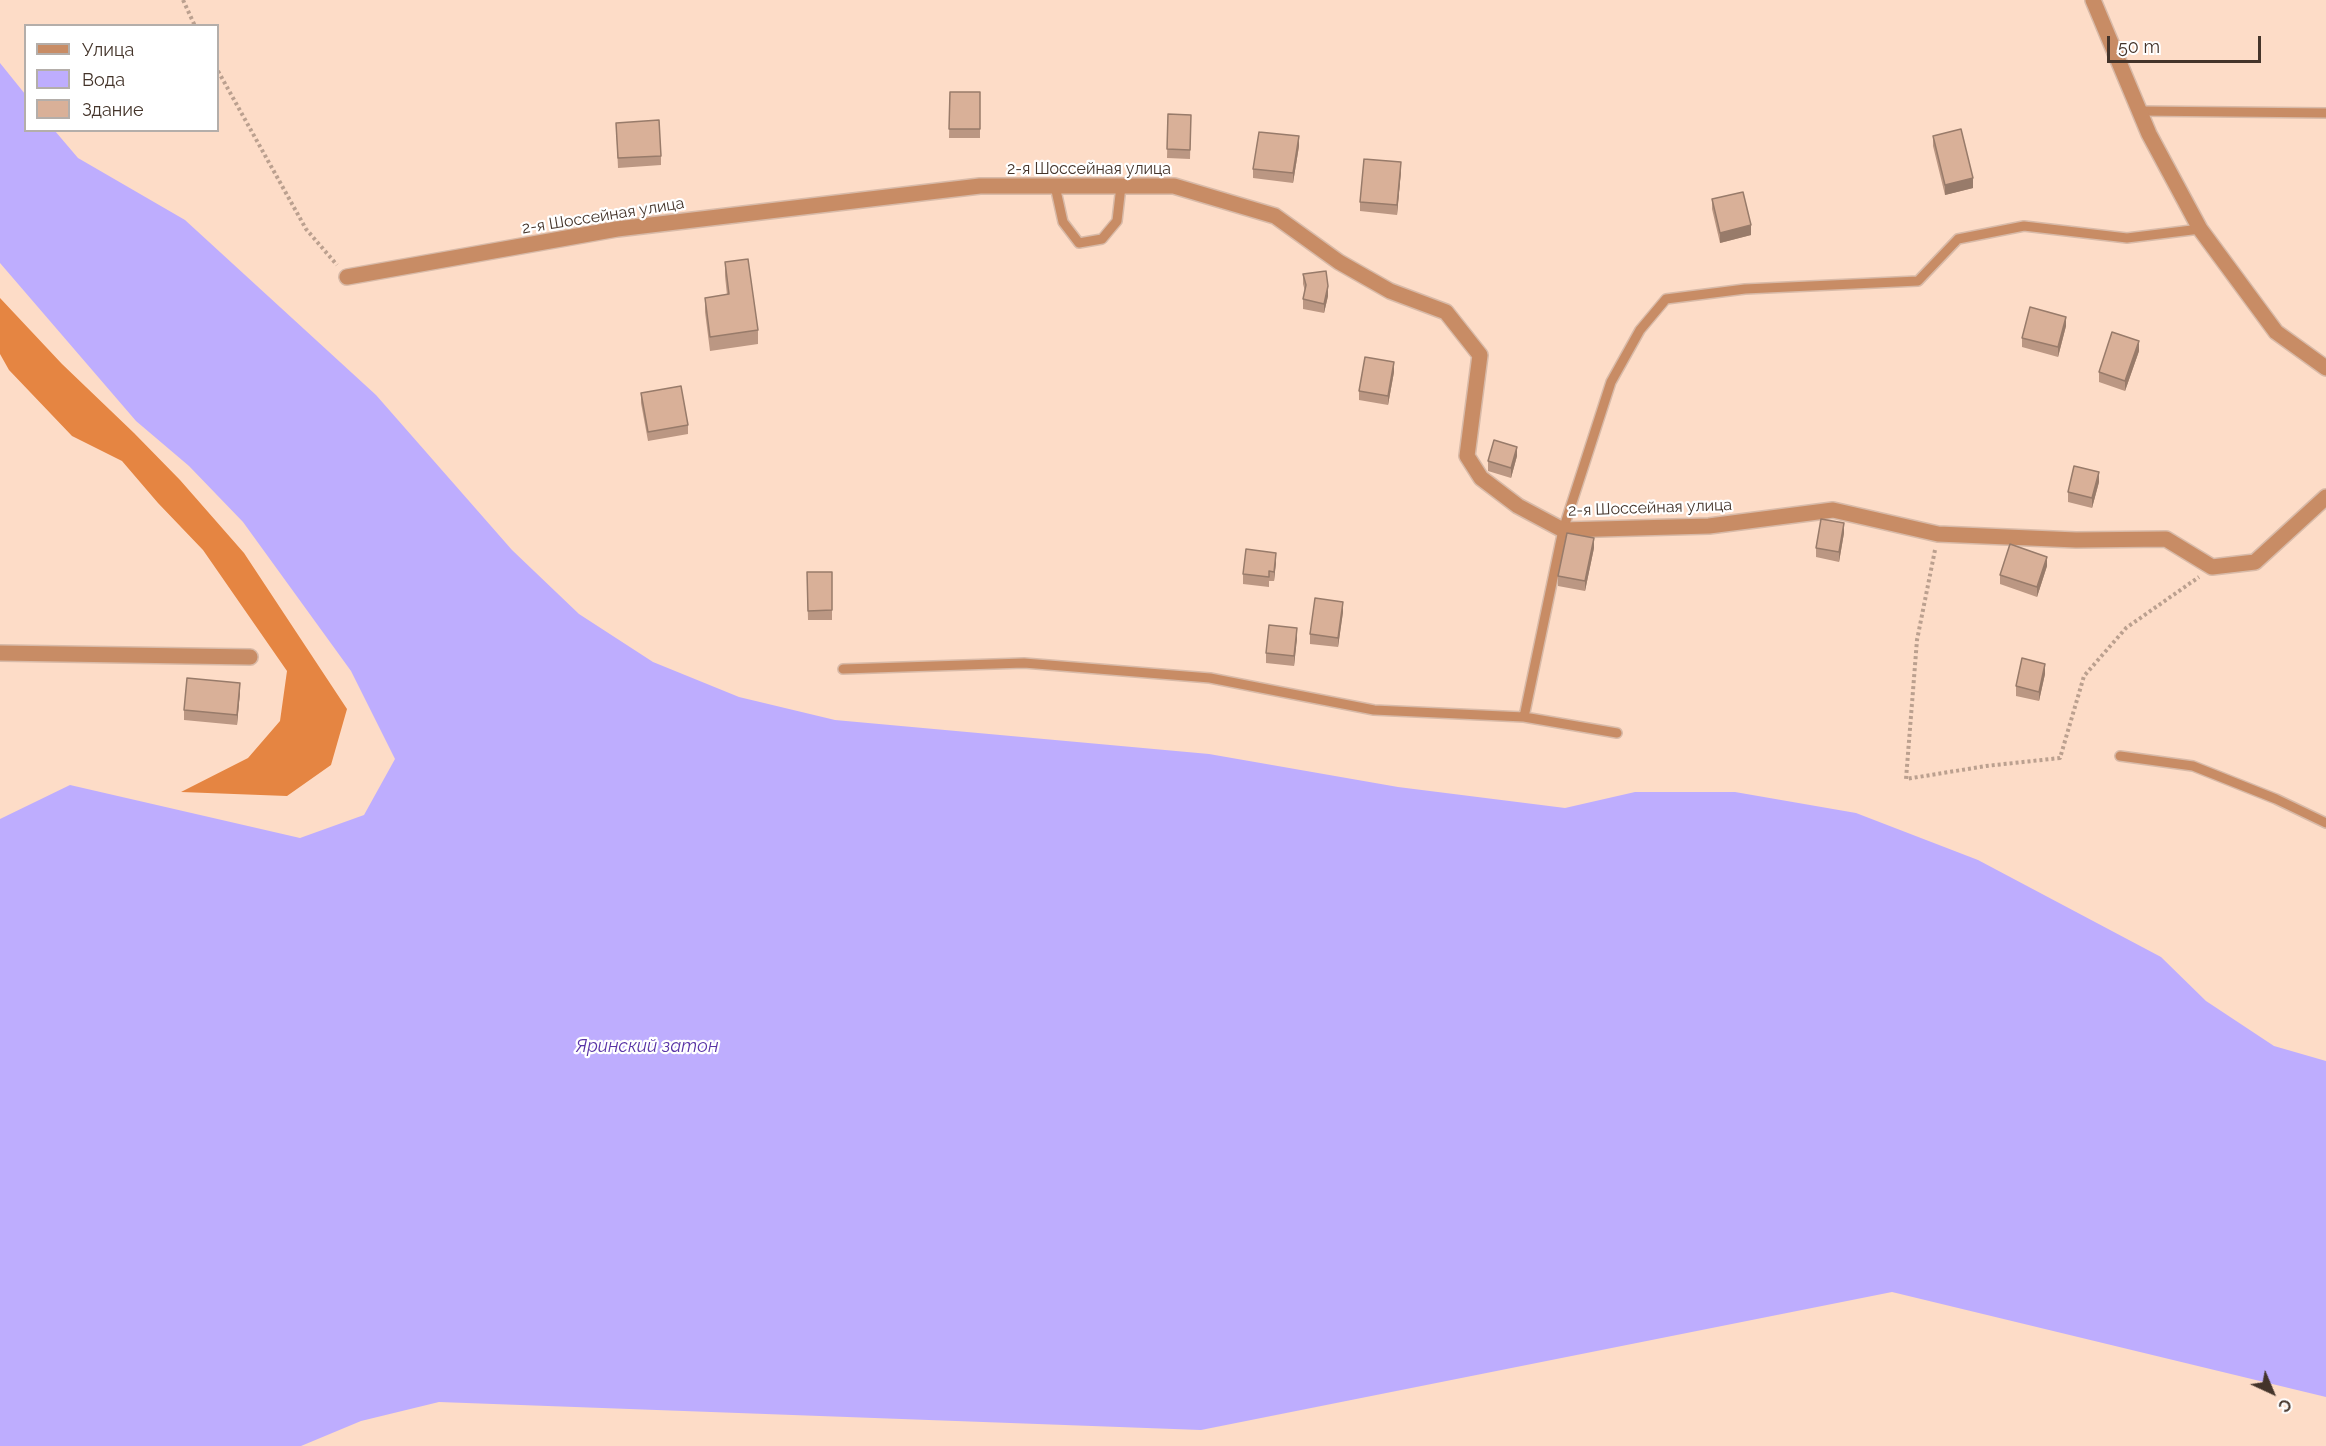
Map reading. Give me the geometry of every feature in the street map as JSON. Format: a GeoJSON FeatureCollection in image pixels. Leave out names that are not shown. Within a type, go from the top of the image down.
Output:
{"type":"FeatureCollection","features":[{"type":"Feature","properties":{"kind":"street"},"geometry":{"type":"LineString","coordinates":[[2093,0],[2149,134],[2200,228],[2276,332],[2326,368]]}},
{"type":"Feature","properties":{"kind":"street","name":"2-я Шоссейная улица"},"geometry":{"type":"LineString","coordinates":[[347,277],[617,229],[980,186],[1174,186],[1275,216],[1339,262],[1390,291],[1446,312],[1480,355],[1467,456],[1481,478],[1518,506],[1563,530],[1708,526],[1833,510],[1938,534],[2076,540],[2166,539],[2212,567]]}},
{"type":"Feature","properties":{"kind":"street"},"geometry":{"type":"LineString","coordinates":[[2212,567],[2255,562],[2326,497]]}},
{"type":"Feature","properties":{"kind":"street"},"geometry":{"type":"LineString","coordinates":[[0,652],[250,657]]}},
{"type":"Feature","properties":{"kind":"lane"},"geometry":{"type":"LineString","coordinates":[[2139,111],[2326,113]]}},
{"type":"Feature","properties":{"kind":"lane"},"geometry":{"type":"LineString","coordinates":[[1055,186],[1063,222],[1079,243],[1102,239],[1116,221],[1121,186]]}},
{"type":"Feature","properties":{"kind":"lane"},"geometry":{"type":"LineString","coordinates":[[1524,717],[1563,530],[1611,382],[1640,330],[1666,299],[1745,290],[1918,281],[1958,239],[2024,226],[2127,238],[2200,228]]}},
{"type":"Feature","properties":{"kind":"lane"},"geometry":{"type":"LineString","coordinates":[[843,669],[1024,663],[1210,678],[1374,710],[1524,717],[1617,733]]}},
{"type":"Feature","properties":{"kind":"lane"},"geometry":{"type":"LineString","coordinates":[[2120,756],[2193,766],[2276,799],[2326,823]]}},
{"type":"Feature","properties":{"kind":"path"},"geometry":{"type":"LineString","coordinates":[[183,0],[194,24]]}},
{"type":"Feature","properties":{"kind":"path"},"geometry":{"type":"LineString","coordinates":[[219,73],[306,229],[347,277]]}},
{"type":"Feature","properties":{"kind":"path"},"geometry":{"type":"LineString","coordinates":[[1938,534],[1917,640],[1906,779],[1986,766],[2060,758],[2084,676],[2126,628],[2212,567]]}},
{"type":"Feature","properties":{"kind":"shaded area"},"geometry":{"type":"Polygon","coordinates":[[[0,298],[62,364],[180,480],[244,553],[347,709],[331,765],[287,796],[181,792],[248,758],[280,721],[287,671],[203,550],[122,461],[72,436],[9,370],[0,354],[0,298]]]}},
{"type":"Feature","properties":{"kind":"water","name":"Яринский затон"},"geometry":{"type":"Polygon","coordinates":[[[0,63],[24,93],[24,132],[56,132],[78,158],[185,220],[376,395],[512,550],[579,614],[653,662],[739,697],[835,720],[1209,754],[1398,787],[1565,808],[1635,792],[1735,792],[1856,813],[1978,860],[2161,957],[2206,1001],[2274,1046],[2326,1061],[2326,1397],[1892,1292],[1201,1430],[439,1402],[361,1421],[301,1446],[0,1446],[0,819],[70,785],[300,838],[364,815],[395,759],[351,671],[243,522],[189,466],[136,421],[0,263],[0,63]]]}},
{"type":"Feature","properties":{"kind":"building"},"geometry":{"type":"Polygon","coordinates":[[[950,92],[980,92],[980,129],[949,129],[950,92]]]}},
{"type":"Feature","properties":{"kind":"building"},"geometry":{"type":"Polygon","coordinates":[[[1168,114],[1191,115],[1190,150],[1167,149],[1168,114]]]}},
{"type":"Feature","properties":{"kind":"building"},"geometry":{"type":"Polygon","coordinates":[[[659,120],[661,156],[618,158],[616,123],[659,120]]]}},
{"type":"Feature","properties":{"kind":"building"},"geometry":{"type":"Polygon","coordinates":[[[1961,129],[1973,178],[1945,185],[1933,136],[1961,129]]]}},
{"type":"Feature","properties":{"kind":"building"},"geometry":{"type":"Polygon","coordinates":[[[1259,132],[1299,136],[1293,173],[1253,169],[1259,132]]]}},
{"type":"Feature","properties":{"kind":"building"},"geometry":{"type":"Polygon","coordinates":[[[1364,159],[1401,162],[1397,205],[1360,202],[1364,159]]]}},
{"type":"Feature","properties":{"kind":"building"},"geometry":{"type":"Polygon","coordinates":[[[1743,192],[1751,225],[1720,233],[1712,199],[1743,192]]]}},
{"type":"Feature","properties":{"kind":"building"},"geometry":{"type":"Polygon","coordinates":[[[748,259],[758,330],[710,337],[705,298],[729,294],[725,262],[748,259]]]}},
{"type":"Feature","properties":{"kind":"building"},"geometry":{"type":"Polygon","coordinates":[[[1326,271],[1328,286],[1324,304],[1303,299],[1306,285],[1303,274],[1326,271]]]}},
{"type":"Feature","properties":{"kind":"building"},"geometry":{"type":"Polygon","coordinates":[[[2030,307],[2066,317],[2058,347],[2022,338],[2030,307]]]}},
{"type":"Feature","properties":{"kind":"building"},"geometry":{"type":"Polygon","coordinates":[[[2112,332],[2139,341],[2125,381],[2099,372],[2112,332]]]}},
{"type":"Feature","properties":{"kind":"building"},"geometry":{"type":"Polygon","coordinates":[[[1365,357],[1394,362],[1388,396],[1359,391],[1365,357]]]}},
{"type":"Feature","properties":{"kind":"building"},"geometry":{"type":"Polygon","coordinates":[[[681,386],[688,425],[648,432],[641,393],[681,386]]]}},
{"type":"Feature","properties":{"kind":"building"},"geometry":{"type":"Polygon","coordinates":[[[1494,440],[1517,447],[1511,468],[1488,461],[1494,440]]]}},
{"type":"Feature","properties":{"kind":"building"},"geometry":{"type":"Polygon","coordinates":[[[2074,466],[2099,472],[2092,498],[2068,492],[2074,466]]]}},
{"type":"Feature","properties":{"kind":"building"},"geometry":{"type":"Polygon","coordinates":[[[1821,519],[1844,523],[1839,552],[1816,548],[1821,519]]]}},
{"type":"Feature","properties":{"kind":"building"},"geometry":{"type":"Polygon","coordinates":[[[1567,533],[1594,538],[1585,581],[1558,576],[1567,533]]]}},
{"type":"Feature","properties":{"kind":"building"},"geometry":{"type":"Polygon","coordinates":[[[2010,544],[2047,557],[2037,587],[2000,575],[2010,544]]]}},
{"type":"Feature","properties":{"kind":"building"},"geometry":{"type":"Polygon","coordinates":[[[1246,549],[1276,553],[1274,572],[1269,571],[1269,577],[1243,574],[1246,549]]]}},
{"type":"Feature","properties":{"kind":"building"},"geometry":{"type":"Polygon","coordinates":[[[807,572],[832,572],[832,610],[808,611],[807,572]]]}},
{"type":"Feature","properties":{"kind":"building"},"geometry":{"type":"Polygon","coordinates":[[[1315,598],[1343,602],[1338,638],[1310,634],[1315,598]]]}},
{"type":"Feature","properties":{"kind":"building"},"geometry":{"type":"Polygon","coordinates":[[[1269,625],[1297,628],[1294,656],[1266,653],[1269,625]]]}},
{"type":"Feature","properties":{"kind":"building"},"geometry":{"type":"Polygon","coordinates":[[[2022,658],[2045,664],[2039,692],[2016,686],[2022,658]]]}},
{"type":"Feature","properties":{"kind":"building"},"geometry":{"type":"Polygon","coordinates":[[[187,678],[240,683],[237,715],[184,710],[187,678]]]}}]}
